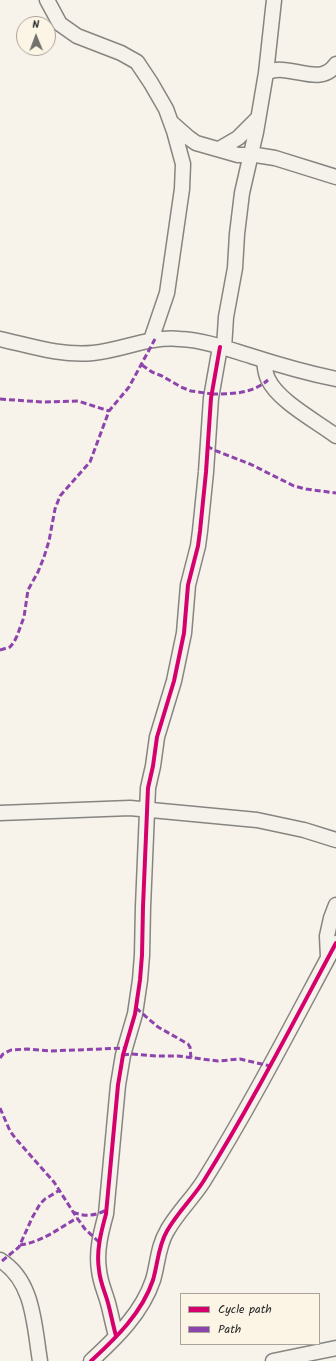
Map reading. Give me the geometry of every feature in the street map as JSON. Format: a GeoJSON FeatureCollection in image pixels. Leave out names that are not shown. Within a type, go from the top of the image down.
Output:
{"type":"FeatureCollection","features":[{"type":"Feature","properties":{"kind":"street"},"geometry":{"type":"LineString","coordinates":[[47,0],[60,24],[77,36],[121,53],[137,62],[162,103],[171,123],[183,164],[182,189],[167,293],[151,340]]}},
{"type":"Feature","properties":{"kind":"street"},"geometry":{"type":"LineString","coordinates":[[116,1336],[98,1268],[101,1231],[106,1214],[118,1085],[123,1055],[135,1014],[140,980],[148,788],[157,738],[174,681],[184,633],[188,585],[198,546],[206,472],[211,398],[222,347],[234,268],[242,193],[251,155],[266,74],[274,0]]}},
{"type":"Feature","properties":{"kind":"street"},"geometry":{"type":"LineString","coordinates":[[266,74],[276,69],[304,74],[326,74],[330,72],[336,64]]}},
{"type":"Feature","properties":{"kind":"street"},"geometry":{"type":"LineString","coordinates":[[219,149],[238,138],[258,118]]}},
{"type":"Feature","properties":{"kind":"street"},"geometry":{"type":"LineString","coordinates":[[171,123],[199,144],[238,155],[261,155],[275,158],[336,177]]}},
{"type":"Feature","properties":{"kind":"street"},"geometry":{"type":"LineString","coordinates":[[183,164],[190,153],[199,144]]}},
{"type":"Feature","properties":{"kind":"street"},"geometry":{"type":"LineString","coordinates":[[0,339],[48,351],[78,354],[115,349],[151,340],[166,338],[182,339],[222,347],[306,373],[336,379]]}},
{"type":"Feature","properties":{"kind":"street"},"geometry":{"type":"LineString","coordinates":[[264,360],[267,377],[273,387],[292,406],[334,430]]}},
{"type":"Feature","properties":{"kind":"street"},"geometry":{"type":"LineString","coordinates":[[0,813],[112,808],[147,810],[257,820],[304,830],[336,840]]}},
{"type":"Feature","properties":{"kind":"street"},"geometry":{"type":"LineString","coordinates":[[328,959],[327,936],[336,905]]}},
{"type":"Feature","properties":{"kind":"street"},"geometry":{"type":"LineString","coordinates":[[91,1361],[116,1336],[139,1309],[153,1279],[161,1243],[167,1231],[202,1183],[262,1080],[336,943]]}},
{"type":"Feature","properties":{"kind":"street"},"geometry":{"type":"LineString","coordinates":[[0,1260],[16,1274],[25,1288],[29,1300],[40,1361]]}},
{"type":"Feature","properties":{"kind":"street"},"geometry":{"type":"LineString","coordinates":[[273,1361],[336,1348]]}},
{"type":"Feature","properties":{"kind":"marked path"},"geometry":{"type":"LineString","coordinates":[[0,650],[10,647],[17,636],[24,617],[28,590],[44,557],[49,541],[55,509],[60,496],[90,462],[109,411],[129,387],[155,339]]}},
{"type":"Feature","properties":{"kind":"marked path"},"geometry":{"type":"LineString","coordinates":[[142,365],[181,387],[191,391],[212,394]]}},
{"type":"Feature","properties":{"kind":"marked path"},"geometry":{"type":"LineString","coordinates":[[212,394],[249,391],[262,385],[268,380]]}},
{"type":"Feature","properties":{"kind":"marked path"},"geometry":{"type":"LineString","coordinates":[[0,399],[42,402],[78,401],[109,411]]}},
{"type":"Feature","properties":{"kind":"marked path"},"geometry":{"type":"LineString","coordinates":[[207,446],[250,464],[294,486],[336,493]]}},
{"type":"Feature","properties":{"kind":"marked path"},"geometry":{"type":"LineString","coordinates":[[136,1008],[158,1027],[188,1044],[190,1047],[191,1058]]}},
{"type":"Feature","properties":{"kind":"marked path"},"geometry":{"type":"LineString","coordinates":[[0,1058],[3,1054],[11,1050],[27,1049],[50,1051],[125,1048]]}},
{"type":"Feature","properties":{"kind":"marked path"},"geometry":{"type":"LineString","coordinates":[[123,1055],[178,1056],[218,1061],[240,1059],[270,1066]]}},
{"type":"Feature","properties":{"kind":"marked path"},"geometry":{"type":"LineString","coordinates":[[0,1108],[10,1131],[54,1182],[85,1229],[100,1243]]}},
{"type":"Feature","properties":{"kind":"marked path"},"geometry":{"type":"LineString","coordinates":[[2,1261],[19,1247],[40,1204],[45,1199],[60,1190]]}},
{"type":"Feature","properties":{"kind":"marked path"},"geometry":{"type":"LineString","coordinates":[[73,1212],[81,1215],[90,1215],[98,1214],[106,1210]]}},
{"type":"Feature","properties":{"kind":"marked path"},"geometry":{"type":"LineString","coordinates":[[20,1245],[43,1238],[77,1218]]}},
{"type":"Feature","properties":{"kind":"cycle path"},"geometry":{"type":"LineString","coordinates":[[116,1336],[108,1303],[101,1283],[98,1263],[99,1249],[106,1214],[118,1085],[123,1055],[135,1014],[140,980],[148,788],[157,737],[174,681],[184,633],[188,585],[198,546],[200,531],[211,398],[220,347]]}},
{"type":"Feature","properties":{"kind":"cycle path"},"geometry":{"type":"LineString","coordinates":[[91,1361],[119,1334],[142,1303],[153,1280],[160,1249],[167,1231],[175,1218],[199,1188],[221,1153],[336,943]]}}]}
